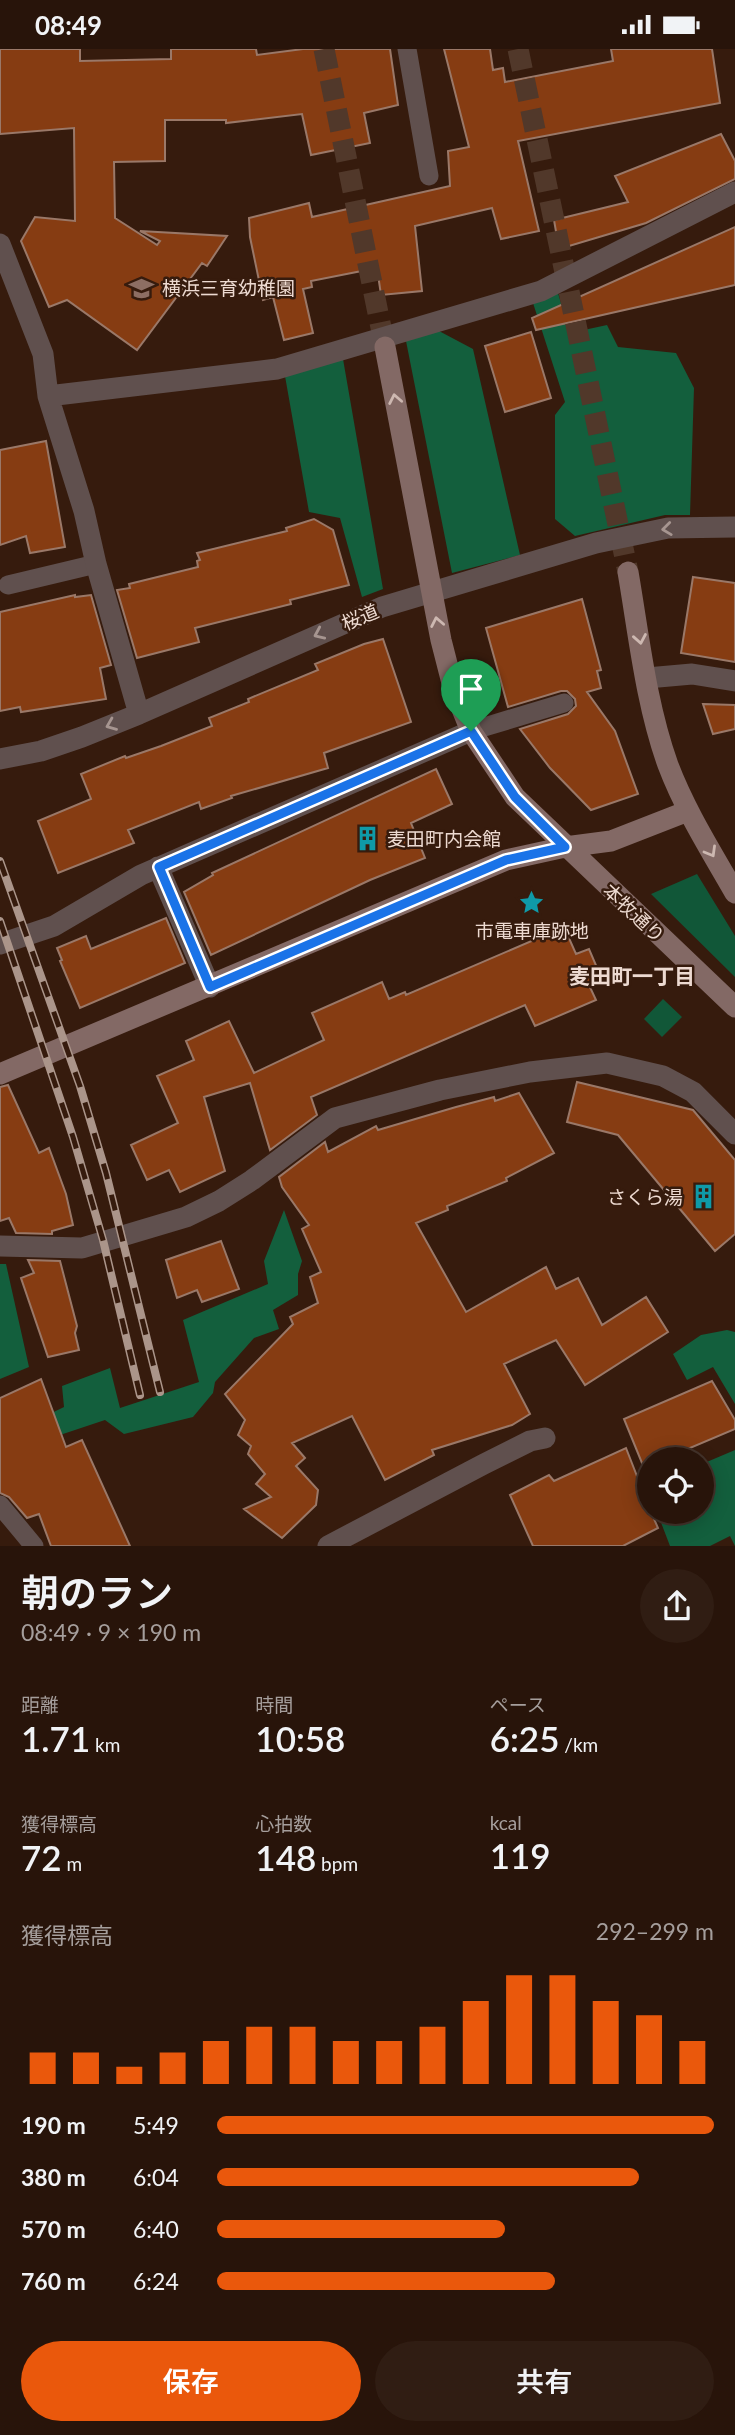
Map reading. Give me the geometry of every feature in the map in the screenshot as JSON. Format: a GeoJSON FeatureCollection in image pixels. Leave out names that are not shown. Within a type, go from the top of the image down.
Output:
{"type":"FeatureCollection","features":[{"type":"Feature","properties":{"kind":"street"},"geometry":{"type":"LineString","coordinates":[[48,396],[277,369],[449,319],[541,291],[735,192]]}},
{"type":"Feature","properties":{"kind":"street"},"geometry":{"type":"LineString","coordinates":[[0,244],[43,354],[48,396],[84,511],[96,564],[139,714]]}},
{"type":"Feature","properties":{"kind":"street","name":"本牧通り"},"geometry":{"type":"LineString","coordinates":[[385,347],[441,641],[453,687],[471,731],[515,797],[735,1007]]}},
{"type":"Feature","properties":{"kind":"street","name":"桜道"},"geometry":{"type":"LineString","coordinates":[[0,759],[41,751],[139,714],[382,607],[596,543],[668,528],[735,527]]}},
{"type":"Feature","properties":{"kind":"street"},"geometry":{"type":"LineString","coordinates":[[628,572],[655,722],[668,765],[688,811],[735,893]]}},
{"type":"Feature","properties":{"kind":"street"},"geometry":{"type":"LineString","coordinates":[[647,678],[692,674],[735,681]]}},
{"type":"Feature","properties":{"kind":"street"},"geometry":{"type":"LineString","coordinates":[[0,944],[54,926],[141,875],[471,731]]}},
{"type":"Feature","properties":{"kind":"street"},"geometry":{"type":"LineString","coordinates":[[0,1074],[506,860],[565,847],[611,841],[688,811]]}},
{"type":"Feature","properties":{"kind":"street"},"geometry":{"type":"LineString","coordinates":[[159,867],[210,987]]}},
{"type":"Feature","properties":{"kind":"street"},"geometry":{"type":"LineString","coordinates":[[0,1246],[82,1248],[186,1217],[219,1201],[252,1180],[335,1118],[440,1090],[530,1072],[607,1063],[663,1076],[693,1092],[735,1134]]}},
{"type":"Feature","properties":{"kind":"street"},"geometry":{"type":"LineString","coordinates":[[328,1546],[530,1441],[545,1438]]}},
{"type":"Feature","properties":{"kind":"lane"},"geometry":{"type":"LineString","coordinates":[[407,49],[429,176]]}},
{"type":"Feature","properties":{"kind":"lane"},"geometry":{"type":"LineString","coordinates":[[8,585],[96,564]]}},
{"type":"Feature","properties":{"kind":"lane"},"geometry":{"type":"LineString","coordinates":[[471,731],[564,703]]}},
{"type":"Feature","properties":{"kind":"lane"},"geometry":{"type":"LineString","coordinates":[[0,1505],[34,1546]]}},
{"type":"Feature","properties":{"kind":"green space"},"geometry":{"type":"Polygon","coordinates":[[[558,293],[570,333],[607,325],[618,347],[676,353],[694,388],[690,515],[665,515],[575,536],[555,519],[555,415],[565,402],[533,303],[558,293]]]}},
{"type":"Feature","properties":{"kind":"green space"},"geometry":{"type":"Polygon","coordinates":[[[439,331],[473,349],[520,555],[452,573],[406,341],[439,331]]]}},
{"type":"Feature","properties":{"kind":"green space"},"geometry":{"type":"Polygon","coordinates":[[[343,359],[383,589],[362,597],[340,518],[309,512],[285,376],[343,359]]]}},
{"type":"Feature","properties":{"kind":"green space"},"geometry":{"type":"Polygon","coordinates":[[[697,874],[735,936],[735,977],[651,894],[697,874]]]}},
{"type":"Feature","properties":{"kind":"green space"},"geometry":{"type":"Polygon","coordinates":[[[663,999],[682,1017],[662,1037],[644,1019],[663,999]]]}},
{"type":"Feature","properties":{"kind":"green space"},"geometry":{"type":"Polygon","coordinates":[[[284,1210],[302,1261],[298,1274],[298,1295],[273,1310],[279,1329],[254,1338],[215,1382],[213,1393],[193,1417],[124,1434],[105,1420],[0,1455],[0,1438],[64,1407],[62,1386],[110,1368],[120,1408],[199,1382],[183,1320],[268,1284],[264,1261],[284,1210]]]}},
{"type":"Feature","properties":{"kind":"green space"},"geometry":{"type":"Polygon","coordinates":[[[0,1264],[6,1264],[29,1367],[0,1379],[0,1264]]]}},
{"type":"Feature","properties":{"kind":"green space"},"geometry":{"type":"Polygon","coordinates":[[[727,1330],[735,1332],[735,1404],[713,1367],[687,1380],[673,1354],[701,1335],[727,1330]]]}},
{"type":"Feature","properties":{"kind":"green space"},"geometry":{"type":"Polygon","coordinates":[[[735,1450],[735,1546],[730,1536],[710,1546],[670,1546],[662,1524],[714,1524],[714,1459],[735,1450]]]}},
{"type":"Feature","properties":{"kind":"building"},"geometry":{"type":"Polygon","coordinates":[[[0,49],[80,49],[80,61],[171,59],[171,49],[256,49],[257,55],[303,49],[390,49],[398,105],[364,113],[370,143],[311,155],[302,114],[226,123],[226,120],[165,120],[165,161],[114,162],[115,218],[157,245],[160,241],[140,231],[227,236],[207,266],[202,263],[137,350],[67,300],[49,307],[21,241],[35,217],[75,221],[74,128],[0,134],[0,49]]]}},
{"type":"Feature","properties":{"kind":"building"},"geometry":{"type":"Polygon","coordinates":[[[444,49],[490,49],[493,70],[503,68],[505,82],[613,61],[611,49],[712,49],[720,103],[518,141],[539,231],[501,239],[492,208],[415,226],[422,291],[381,295],[377,268],[311,281],[312,287],[303,289],[313,333],[284,340],[273,297],[263,300],[250,237],[249,218],[309,203],[312,217],[450,186],[448,151],[469,147],[444,49]]]}},
{"type":"Feature","properties":{"kind":"building"},"geometry":{"type":"Polygon","coordinates":[[[721,134],[735,161],[735,179],[646,223],[559,249],[554,220],[628,202],[615,176],[721,134]]]}},
{"type":"Feature","properties":{"kind":"building"},"geometry":{"type":"Polygon","coordinates":[[[735,227],[735,285],[536,330],[532,318],[735,227]]]}},
{"type":"Feature","properties":{"kind":"building"},"geometry":{"type":"Polygon","coordinates":[[[531,332],[551,398],[505,412],[485,346],[531,332]]]}},
{"type":"Feature","properties":{"kind":"building"},"geometry":{"type":"Polygon","coordinates":[[[46,441],[65,547],[30,553],[26,536],[0,545],[0,450],[46,441]]]}},
{"type":"Feature","properties":{"kind":"building"},"geometry":{"type":"Polygon","coordinates":[[[314,519],[333,530],[349,585],[290,600],[291,604],[195,628],[199,642],[137,658],[117,590],[130,588],[129,584],[198,567],[197,561],[200,560],[197,553],[287,531],[286,528],[314,519]]]}},
{"type":"Feature","properties":{"kind":"building"},"geometry":{"type":"Polygon","coordinates":[[[693,577],[735,583],[735,662],[681,653],[693,577]]]}},
{"type":"Feature","properties":{"kind":"building"},"geometry":{"type":"Polygon","coordinates":[[[75,595],[91,595],[111,665],[100,668],[106,699],[21,712],[20,707],[0,711],[0,612],[75,595]]]}},
{"type":"Feature","properties":{"kind":"building"},"geometry":{"type":"Polygon","coordinates":[[[582,599],[601,670],[597,671],[601,688],[587,692],[615,731],[638,794],[591,810],[550,768],[520,729],[568,714],[576,706],[575,699],[567,691],[561,691],[508,707],[486,628],[582,599]]]}},
{"type":"Feature","properties":{"kind":"building"},"geometry":{"type":"Polygon","coordinates":[[[383,639],[411,722],[324,753],[328,768],[231,796],[232,798],[201,809],[199,802],[128,830],[134,843],[58,873],[38,821],[91,799],[81,774],[212,726],[209,718],[318,670],[315,664],[383,639]]]}},
{"type":"Feature","properties":{"kind":"building"},"geometry":{"type":"Polygon","coordinates":[[[703,704],[735,705],[735,729],[713,734],[703,704]]]}},
{"type":"Feature","properties":{"kind":"building"},"geometry":{"type":"Polygon","coordinates":[[[436,769],[452,804],[411,823],[425,858],[370,880],[211,955],[184,892],[213,875],[212,873],[436,769]]]}},
{"type":"Feature","properties":{"kind":"building"},"geometry":{"type":"Polygon","coordinates":[[[166,918],[185,963],[80,1008],[57,948],[86,936],[91,949],[166,918]]]}},
{"type":"Feature","properties":{"kind":"building"},"geometry":{"type":"Polygon","coordinates":[[[564,927],[576,954],[589,949],[601,977],[588,983],[596,1000],[535,1026],[525,1005],[311,1097],[317,1115],[270,1150],[250,1083],[204,1097],[225,1171],[180,1192],[169,1170],[147,1180],[131,1145],[178,1123],[157,1076],[194,1060],[186,1041],[229,1021],[254,1073],[324,1040],[312,1013],[382,982],[389,999],[405,992],[406,995],[564,927]]]}},
{"type":"Feature","properties":{"kind":"building","name":"さくら湯"},"geometry":{"type":"Polygon","coordinates":[[[577,1082],[693,1110],[735,1160],[735,1234],[715,1251],[618,1135],[567,1122],[577,1082]]]}},
{"type":"Feature","properties":{"kind":"building"},"geometry":{"type":"Polygon","coordinates":[[[8,1085],[39,1153],[49,1148],[66,1194],[73,1225],[52,1231],[52,1234],[16,1233],[9,1218],[0,1221],[0,1087],[8,1085]]]}},
{"type":"Feature","properties":{"kind":"building"},"geometry":{"type":"Polygon","coordinates":[[[519,1093],[554,1153],[506,1178],[507,1181],[447,1206],[448,1210],[416,1223],[466,1312],[546,1267],[556,1289],[578,1278],[602,1325],[646,1297],[668,1332],[585,1385],[556,1340],[504,1364],[530,1414],[512,1425],[432,1450],[434,1455],[385,1480],[352,1416],[292,1443],[305,1458],[296,1466],[318,1490],[316,1505],[282,1538],[244,1509],[271,1497],[256,1484],[265,1474],[248,1454],[251,1446],[238,1435],[245,1420],[225,1394],[293,1324],[290,1317],[318,1303],[310,1277],[321,1272],[302,1229],[309,1225],[282,1187],[279,1177],[325,1142],[328,1152],[376,1126],[378,1130],[494,1097],[495,1101],[519,1093]]]}},
{"type":"Feature","properties":{"kind":"building"},"geometry":{"type":"Polygon","coordinates":[[[221,1241],[239,1289],[202,1302],[197,1290],[177,1298],[166,1260],[221,1241]]]}},
{"type":"Feature","properties":{"kind":"building"},"geometry":{"type":"Polygon","coordinates":[[[28,1260],[60,1261],[77,1326],[75,1333],[79,1350],[48,1357],[21,1278],[34,1273],[28,1260]]]}},
{"type":"Feature","properties":{"kind":"building"},"geometry":{"type":"Polygon","coordinates":[[[41,1379],[66,1447],[82,1440],[130,1546],[51,1546],[39,1514],[27,1518],[9,1497],[0,1493],[0,1398],[41,1379]]]}},
{"type":"Feature","properties":{"kind":"building"},"geometry":{"type":"Polygon","coordinates":[[[712,1381],[735,1420],[735,1429],[692,1447],[637,1447],[637,1451],[624,1419],[712,1381]]]}},
{"type":"Feature","properties":{"kind":"building"},"geometry":{"type":"Polygon","coordinates":[[[626,1448],[637,1476],[637,1524],[656,1524],[658,1528],[623,1546],[533,1546],[510,1495],[549,1475],[554,1481],[626,1448]]]}},
{"type":"Feature","properties":{"kind":"tunnel"},"geometry":{"type":"LineString","coordinates":[[324,49],[385,347]]}},
{"type":"Feature","properties":{"kind":"tunnel"},"geometry":{"type":"LineString","coordinates":[[518,49],[628,572]]}},
{"type":"Feature","properties":{"kind":"railway"},"geometry":{"type":"LineString","coordinates":[[0,861],[80,1086],[106,1173],[160,1392]]}},
{"type":"Feature","properties":{"kind":"railway"},"geometry":{"type":"LineString","coordinates":[[0,921],[73,1137],[103,1240],[140,1395]]}},
{"type":"Feature","properties":{"kind":"place","name":"横浜三育幼稚園"},"geometry":{"type":"Point","coordinates":[142,288]}},
{"type":"Feature","properties":{"kind":"place","name":"麦田町内会館"},"geometry":{"type":"Point","coordinates":[367,839]}},
{"type":"Feature","properties":{"kind":"place","name":"市電車庫跡地"},"geometry":{"type":"Point","coordinates":[532,903]}},
{"type":"Feature","properties":{"kind":"place","name":"さくら湯"},"geometry":{"type":"Point","coordinates":[703,1197]}},
{"type":"Feature","properties":{"kind":"district","name":"麦田町一丁目"},"geometry":{"type":"Point","coordinates":[632,977]}},
{"type":"Feature","properties":{"kind":"route"},"geometry":{"type":"LineString","coordinates":[[471,731],[515,797],[565,847],[506,860],[210,987],[159,867],[471,731]]}}]}
